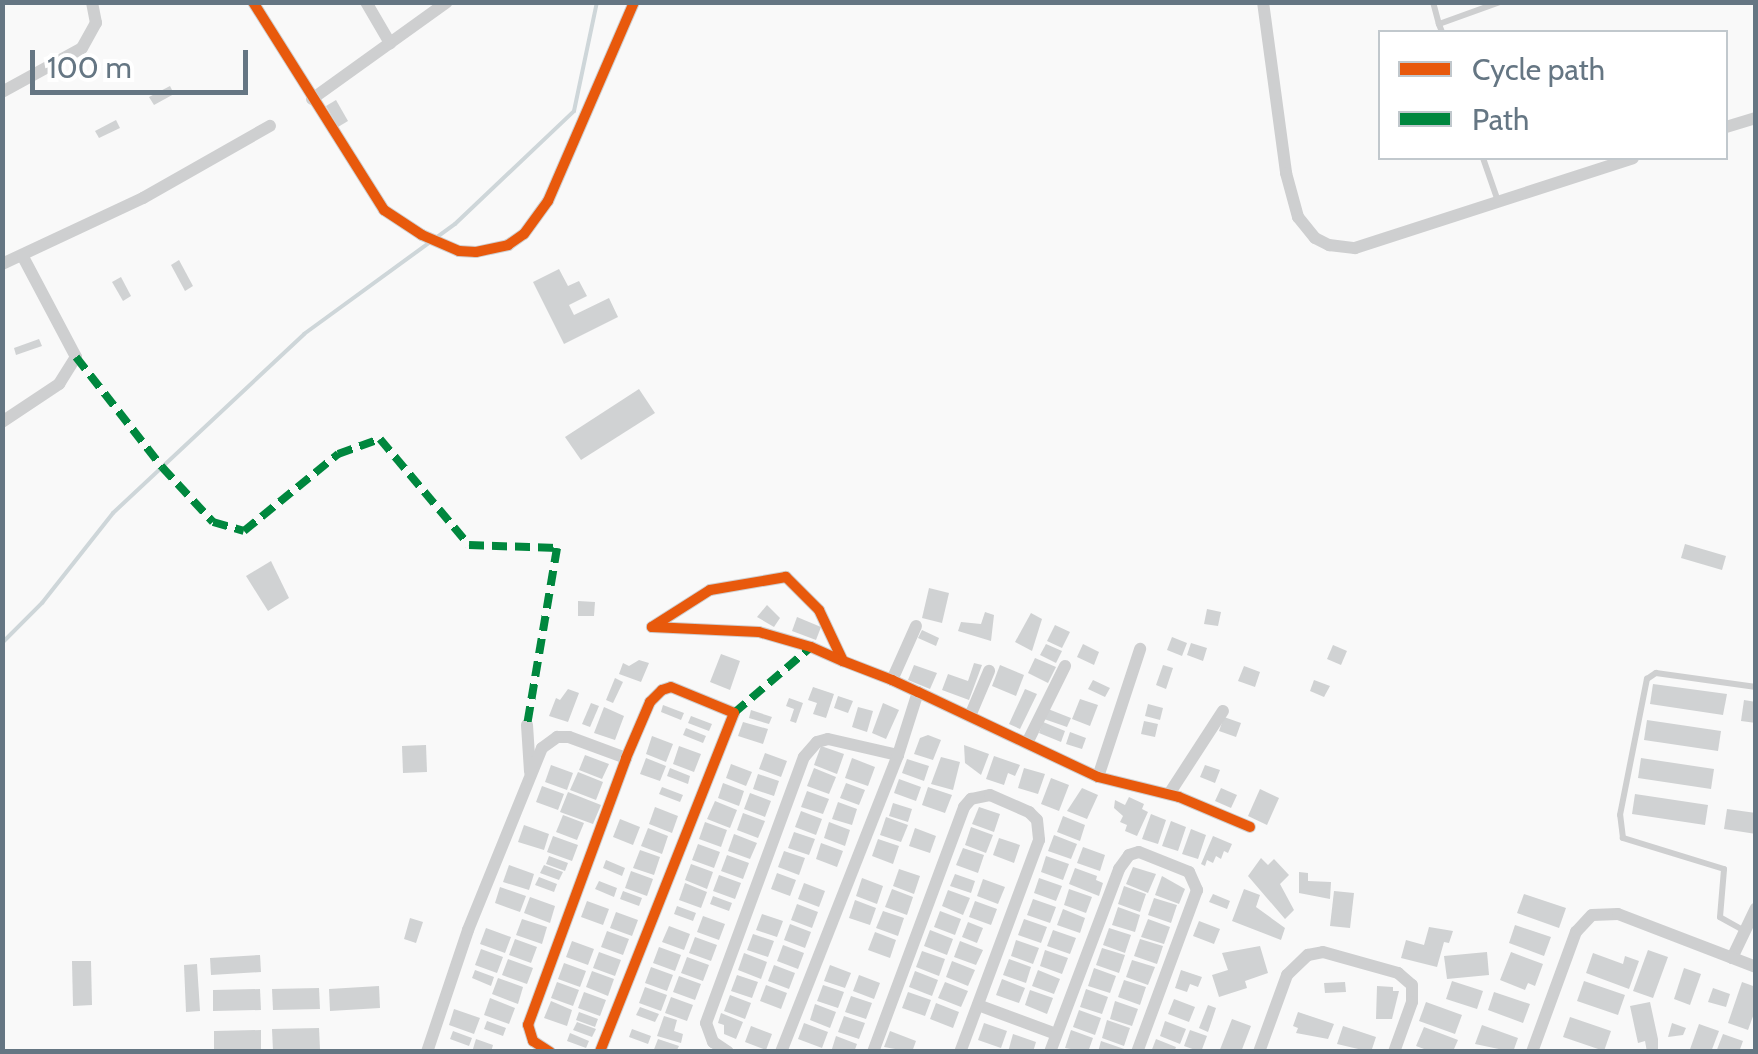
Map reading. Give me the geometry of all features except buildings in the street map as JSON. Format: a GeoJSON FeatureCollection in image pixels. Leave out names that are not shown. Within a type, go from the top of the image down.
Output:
{"type":"FeatureCollection","features":[{"type":"Feature","properties":{"kind":"street"},"geometry":{"type":"LineString","coordinates":[[2,92],[82,48],[96,23],[92,2]]}},
{"type":"Feature","properties":{"kind":"street"},"geometry":{"type":"LineString","coordinates":[[252,2],[384,210],[422,235],[459,251],[491,251],[524,234],[548,201],[634,2]]}},
{"type":"Feature","properties":{"kind":"street"},"geometry":{"type":"LineString","coordinates":[[366,2],[390,43]]}},
{"type":"Feature","properties":{"kind":"street"},"geometry":{"type":"LineString","coordinates":[[312,98],[447,2]]}},
{"type":"Feature","properties":{"kind":"street"},"geometry":{"type":"LineString","coordinates":[[1263,2],[1286,173],[1298,217],[1315,238],[1355,248],[1627,160]]}},
{"type":"Feature","properties":{"kind":"street"},"geometry":{"type":"LineString","coordinates":[[1728,127],[1756,118]]}},
{"type":"Feature","properties":{"kind":"street"},"geometry":{"type":"LineString","coordinates":[[2,264],[143,198],[270,126]]}},
{"type":"Feature","properties":{"kind":"street"},"geometry":{"type":"LineString","coordinates":[[2,422],[59,384],[76,357],[23,256]]}},
{"type":"Feature","properties":{"kind":"street"},"geometry":{"type":"LineString","coordinates":[[843,661],[819,610],[786,577],[710,590],[652,627],[759,632],[892,680],[1098,777],[1169,794],[1250,827]]}},
{"type":"Feature","properties":{"kind":"street"},"geometry":{"type":"LineString","coordinates":[[892,680],[916,626]]}},
{"type":"Feature","properties":{"kind":"street"},"geometry":{"type":"LineString","coordinates":[[1098,777],[1140,648]]}},
{"type":"Feature","properties":{"kind":"street"},"geometry":{"type":"LineString","coordinates":[[1027,743],[1066,666]]}},
{"type":"Feature","properties":{"kind":"street"},"geometry":{"type":"LineString","coordinates":[[970,716],[989,671]]}},
{"type":"Feature","properties":{"kind":"street"},"geometry":{"type":"LineString","coordinates":[[550,1052],[534,1041],[528,1026],[626,758],[650,702],[662,690],[671,688],[734,714],[600,1052]]}},
{"type":"Feature","properties":{"kind":"street"},"geometry":{"type":"LineString","coordinates":[[781,1052],[898,755],[918,692]]}},
{"type":"Feature","properties":{"kind":"street"},"geometry":{"type":"LineString","coordinates":[[1169,794],[1222,710]]}},
{"type":"Feature","properties":{"kind":"street"},"geometry":{"type":"LineString","coordinates":[[527,725],[530,774]]}},
{"type":"Feature","properties":{"kind":"street"},"geometry":{"type":"LineString","coordinates":[[427,1052],[468,930],[542,748],[558,737],[569,736],[626,758]]}},
{"type":"Feature","properties":{"kind":"street"},"geometry":{"type":"LineString","coordinates":[[728,1052],[713,1042],[706,1023],[804,757],[818,742],[828,739],[898,755]]}},
{"type":"Feature","properties":{"kind":"street"},"geometry":{"type":"LineString","coordinates":[[873,1052],[964,807],[971,799],[990,795],[1029,812],[1040,829],[960,1052]]}},
{"type":"Feature","properties":{"kind":"street"},"geometry":{"type":"LineString","coordinates":[[1050,1052],[1119,869],[1129,855],[1139,852],[1188,872],[1197,890],[1137,1052]]}},
{"type":"Feature","properties":{"kind":"street"},"geometry":{"type":"LineString","coordinates":[[1732,958],[1756,908]]}},
{"type":"Feature","properties":{"kind":"street"},"geometry":{"type":"LineString","coordinates":[[1532,1052],[1576,932],[1592,916],[1618,914],[1756,967]]}},
{"type":"Feature","properties":{"kind":"street"},"geometry":{"type":"LineString","coordinates":[[1260,1052],[1287,974],[1308,955],[1324,952],[1408,978],[1412,1002],[1394,1052]]}},
{"type":"Feature","properties":{"kind":"street"},"geometry":{"type":"LineString","coordinates":[[978,1005],[1056,1034]]}},
{"type":"Feature","properties":{"kind":"lane"},"geometry":{"type":"LineString","coordinates":[[1433,2],[1441,28],[1500,2]]}},
{"type":"Feature","properties":{"kind":"lane"},"geometry":{"type":"LineString","coordinates":[[1484,160],[1498,202]]}},
{"type":"Feature","properties":{"kind":"lane"},"geometry":{"type":"LineString","coordinates":[[1744,931],[1720,918],[1717,909],[1724,869],[1623,838],[1620,815],[1647,678],[1656,673],[1756,687]]}},
{"type":"Feature","properties":{"kind":"waterway"},"geometry":{"type":"LineString","coordinates":[[2,643],[42,603],[113,513],[304,334],[455,224],[574,111],[597,2]]}},
{"type":"Feature","properties":{"kind":"marked path"},"geometry":{"type":"LineString","coordinates":[[76,357],[162,467],[213,522],[244,531],[338,454],[380,439],[469,545],[557,548],[527,725]]}},
{"type":"Feature","properties":{"kind":"marked path"},"geometry":{"type":"LineString","coordinates":[[734,713],[811,647]]}},
{"type":"Feature","properties":{"kind":"cycle path"},"geometry":{"type":"LineString","coordinates":[[253,2],[384,210],[422,235],[459,251],[476,252],[508,245],[524,234],[548,201],[634,2]]}},
{"type":"Feature","properties":{"kind":"cycle path"},"geometry":{"type":"LineString","coordinates":[[843,661],[819,610],[786,577],[710,590],[652,627],[759,632],[811,647],[843,661],[892,680],[1098,777],[1179,797],[1250,827]]}},
{"type":"Feature","properties":{"kind":"cycle path"},"geometry":{"type":"LineString","coordinates":[[550,1052],[533,1041],[528,1025],[626,758],[650,702],[671,687],[734,713],[600,1052]]}}]}
